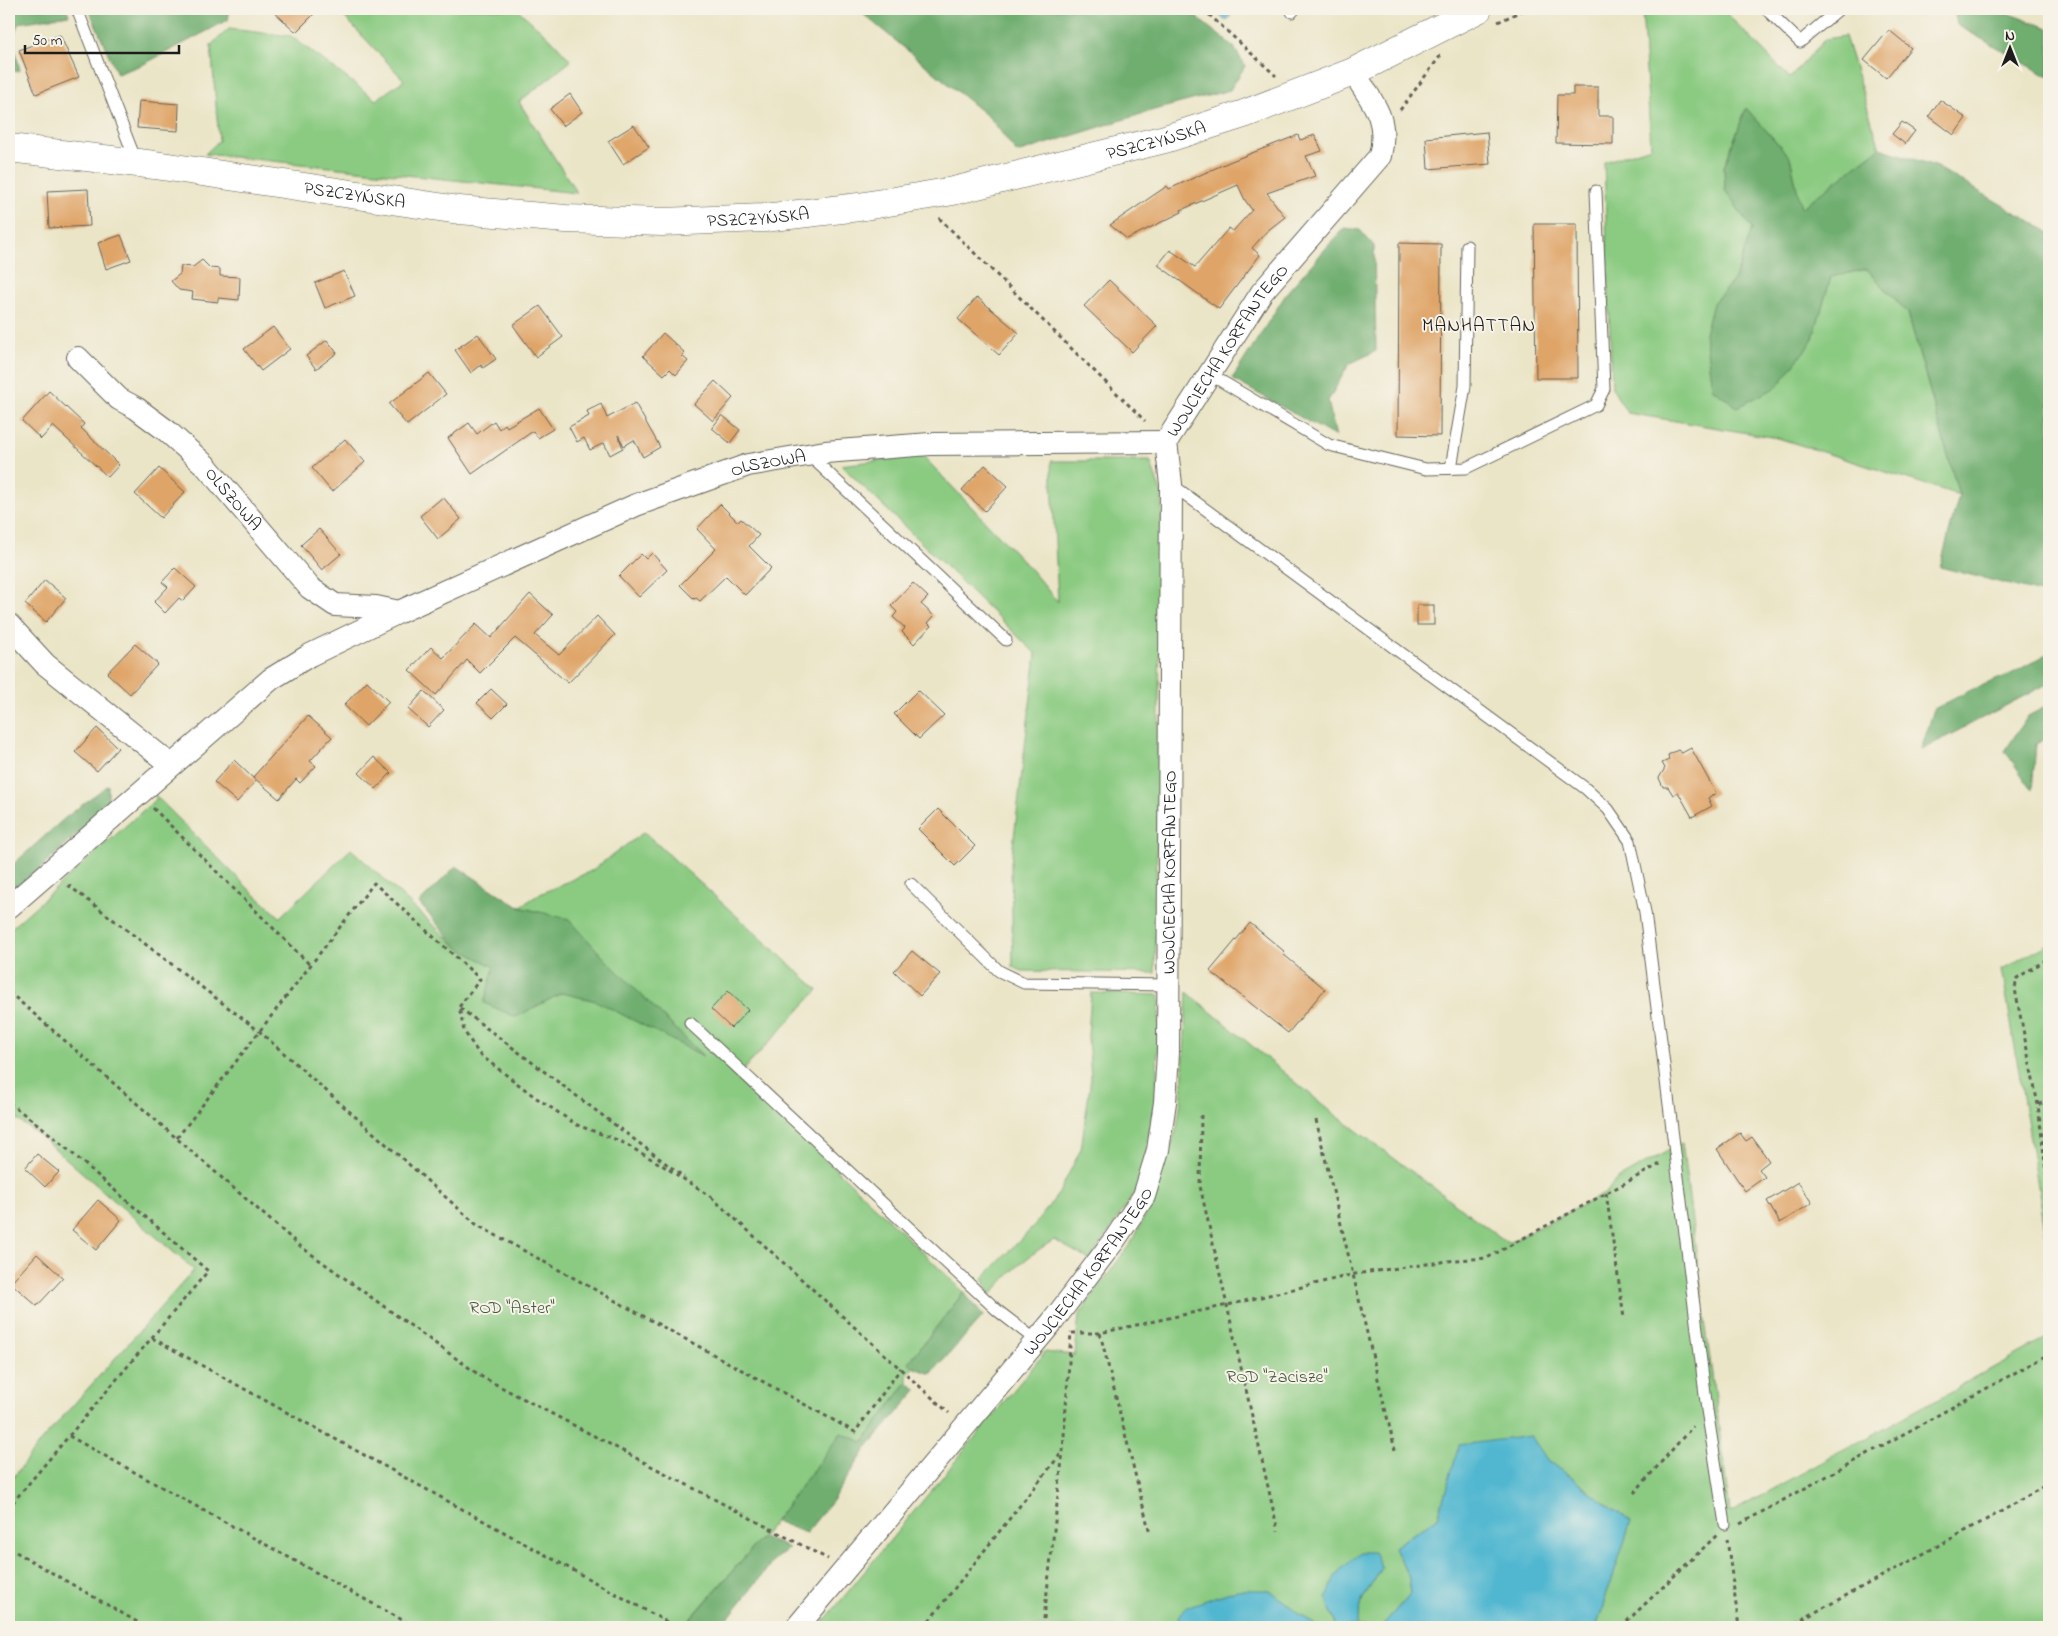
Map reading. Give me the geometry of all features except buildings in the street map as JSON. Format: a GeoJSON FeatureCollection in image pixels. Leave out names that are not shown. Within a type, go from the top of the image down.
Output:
{"type":"FeatureCollection","features":[{"type":"Feature","properties":{"kind":"main road","name":"PSZCZYŃSKA"},"geometry":{"type":"LineString","coordinates":[[9,148],[136,163],[459,210],[566,219],[662,222],[764,218],[859,207],[921,196],[1058,166],[1165,139],[1297,95],[1353,72],[1478,9]]}},
{"type":"Feature","properties":{"kind":"street","name":"WOJCIECHA KORFANTEGO"},"geometry":{"type":"LineString","coordinates":[[797,1627],[1037,1341],[1063,1327],[1144,1196],[1158,1150],[1165,1102],[1169,985],[1171,484],[1166,442],[1211,375],[1262,292],[1332,214],[1380,156],[1384,138],[1380,113],[1353,72]]}},
{"type":"Feature","properties":{"kind":"street","name":"OLSZOWA"},"geometry":{"type":"LineString","coordinates":[[78,358],[118,399],[136,408],[167,431],[206,466],[310,588],[335,605],[376,607],[399,612]]}},
{"type":"Feature","properties":{"kind":"street","name":"OLSZOWA"},"geometry":{"type":"LineString","coordinates":[[9,908],[49,870],[270,679],[310,655],[399,612],[636,506],[748,465],[809,455],[930,444],[1166,442]]}},
{"type":"Feature","properties":{"kind":"street"},"geometry":{"type":"LineString","coordinates":[[9,625],[44,664],[171,765]]}},
{"type":"Feature","properties":{"kind":"lane"},"geometry":{"type":"LineString","coordinates":[[78,9],[136,163]]}},
{"type":"Feature","properties":{"kind":"lane"},"geometry":{"type":"LineString","coordinates":[[1766,9],[1800,42],[1826,13],[1839,9]]}},
{"type":"Feature","properties":{"kind":"lane"},"geometry":{"type":"LineString","coordinates":[[1211,375],[1330,445],[1426,469],[1466,468],[1596,404],[1604,389],[1596,191]]}},
{"type":"Feature","properties":{"kind":"lane"},"geometry":{"type":"LineString","coordinates":[[1451,468],[1465,386],[1467,246]]}},
{"type":"Feature","properties":{"kind":"lane"},"geometry":{"type":"LineString","coordinates":[[809,455],[1006,640]]}},
{"type":"Feature","properties":{"kind":"lane"},"geometry":{"type":"LineString","coordinates":[[1171,484],[1585,788],[1608,809],[1630,841],[1645,912],[1706,1410],[1725,1524]]}},
{"type":"Feature","properties":{"kind":"lane"},"geometry":{"type":"LineString","coordinates":[[910,884],[999,971],[1024,983],[1169,985]]}},
{"type":"Feature","properties":{"kind":"lane"},"geometry":{"type":"LineString","coordinates":[[690,1023],[998,1311],[1037,1341]]}},
{"type":"Feature","properties":{"kind":"path"},"geometry":{"type":"LineString","coordinates":[[1203,9],[1297,95]]}},
{"type":"Feature","properties":{"kind":"path"},"geometry":{"type":"LineString","coordinates":[[921,196],[936,214],[1166,442]]}},
{"type":"Feature","properties":{"kind":"path"},"geometry":{"type":"LineString","coordinates":[[138,794],[310,965]]}},
{"type":"Feature","properties":{"kind":"path"},"geometry":{"type":"LineString","coordinates":[[49,870],[260,1031],[476,1225],[855,1432],[901,1368]]}},
{"type":"Feature","properties":{"kind":"path"},"geometry":{"type":"LineString","coordinates":[[177,1138],[374,883],[480,979],[459,1007],[464,1031],[479,1054],[577,1125],[620,1141],[662,1165],[711,1198]]}},
{"type":"Feature","properties":{"kind":"path"},"geometry":{"type":"LineString","coordinates":[[2049,958],[2017,978],[2015,989],[2038,1105],[2049,1197]]}},
{"type":"Feature","properties":{"kind":"path"},"geometry":{"type":"LineString","coordinates":[[9,992],[300,1246],[482,1377],[845,1568]]}},
{"type":"Feature","properties":{"kind":"path"},"geometry":{"type":"LineString","coordinates":[[459,1007],[711,1198],[964,1426]]}},
{"type":"Feature","properties":{"kind":"path"},"geometry":{"type":"LineString","coordinates":[[2038,1105],[2049,1099]]}},
{"type":"Feature","properties":{"kind":"path"},"geometry":{"type":"LineString","coordinates":[[9,1103],[43,1128],[208,1271],[9,1507]]}},
{"type":"Feature","properties":{"kind":"path"},"geometry":{"type":"LineString","coordinates":[[1201,1115],[1200,1186],[1278,1530]]}},
{"type":"Feature","properties":{"kind":"path"},"geometry":{"type":"LineString","coordinates":[[1316,1120],[1355,1274],[1395,1450]]}},
{"type":"Feature","properties":{"kind":"path"},"geometry":{"type":"LineString","coordinates":[[1043,1627],[1063,1451],[1063,1327],[1100,1333],[1228,1305],[1355,1274],[1486,1258],[1674,1157]]}},
{"type":"Feature","properties":{"kind":"path"},"geometry":{"type":"LineString","coordinates":[[1606,1193],[1624,1318]]}},
{"type":"Feature","properties":{"kind":"path"},"geometry":{"type":"LineString","coordinates":[[1100,1333],[1150,1534]]}},
{"type":"Feature","properties":{"kind":"path"},"geometry":{"type":"LineString","coordinates":[[152,1338],[676,1627]]}},
{"type":"Feature","properties":{"kind":"path"},"geometry":{"type":"LineString","coordinates":[[1621,1627],[1725,1524],[1740,1524],[2049,1354]]}},
{"type":"Feature","properties":{"kind":"path"},"geometry":{"type":"LineString","coordinates":[[1634,1493],[1706,1410]]}},
{"type":"Feature","properties":{"kind":"path"},"geometry":{"type":"LineString","coordinates":[[69,1436],[415,1627]]}},
{"type":"Feature","properties":{"kind":"path"},"geometry":{"type":"LineString","coordinates":[[924,1627],[1063,1451]]}},
{"type":"Feature","properties":{"kind":"path"},"geometry":{"type":"LineString","coordinates":[[1788,1627],[2004,1510],[2049,1482]]}},
{"type":"Feature","properties":{"kind":"path"},"geometry":{"type":"LineString","coordinates":[[1725,1524],[1739,1627]]}},
{"type":"Feature","properties":{"kind":"path"},"geometry":{"type":"LineString","coordinates":[[9,1548],[146,1627]]}},
{"type":"Feature","properties":{"kind":"green space"},"geometry":{"type":"Polygon","coordinates":[[[9,9],[67,9],[69,15],[19,23],[12,38],[20,70],[9,73],[9,9]]]}},
{"type":"Feature","properties":{"kind":"green space"},"geometry":{"type":"Polygon","coordinates":[[[89,9],[230,9],[228,20],[144,64],[117,74],[89,9]]]}},
{"type":"Feature","properties":{"kind":"green space"},"geometry":{"type":"Polygon","coordinates":[[[337,9],[517,9],[552,40],[571,61],[519,102],[577,193],[205,154],[219,141],[211,45],[229,29],[291,36],[376,100],[404,80],[337,9]]]}},
{"type":"Feature","properties":{"kind":"green space"},"geometry":{"type":"Polygon","coordinates":[[[857,9],[1186,9],[1234,47],[1245,66],[1230,90],[1154,110],[1017,153],[991,119],[857,9]]]}},
{"type":"Feature","properties":{"kind":"green space"},"geometry":{"type":"Polygon","coordinates":[[[1642,9],[1722,9],[1790,78],[1825,39],[1845,36],[1880,148],[1801,209],[1790,157],[1746,109],[1724,167],[1725,190],[1752,229],[1735,279],[1713,303],[1812,341],[1831,276],[1867,269],[1908,313],[1959,495],[1778,438],[1627,413],[1612,388],[1604,162],[1651,147],[1642,9]]]}},
{"type":"Feature","properties":{"kind":"green space"},"geometry":{"type":"Polygon","coordinates":[[[1954,9],[1995,9],[2049,28],[2049,77],[1957,25],[1954,9]]]}},
{"type":"Feature","properties":{"kind":"green space"},"geometry":{"type":"Polygon","coordinates":[[[1746,108],[1790,157],[1801,208],[1880,148],[1935,166],[2049,232],[2049,595],[1940,567],[1959,495],[1908,313],[1867,269],[1831,277],[1812,341],[1777,387],[1737,407],[1712,388],[1705,334],[1713,303],[1735,279],[1752,229],[1725,190],[1724,167],[1746,108]]]}},
{"type":"Feature","properties":{"kind":"green space"},"geometry":{"type":"Polygon","coordinates":[[[1344,228],[1360,230],[1374,246],[1376,351],[1349,364],[1328,401],[1336,437],[1232,379],[1288,291],[1344,228]]]}},
{"type":"Feature","properties":{"kind":"green space"},"geometry":{"type":"Polygon","coordinates":[[[922,455],[1026,564],[1058,602],[1051,461],[1150,461],[1162,495],[1155,973],[1022,971],[1013,967],[1011,863],[1036,654],[841,465],[922,455]]]}},
{"type":"Feature","properties":{"kind":"green space"},"geometry":{"type":"Polygon","coordinates":[[[2049,653],[2049,683],[1921,750],[1934,709],[1971,690],[2013,673],[2049,653]]]}},
{"type":"Feature","properties":{"kind":"green space"},"geometry":{"type":"Polygon","coordinates":[[[2049,705],[2049,737],[2036,744],[2032,790],[2005,751],[2028,716],[2049,705]]]}},
{"type":"Feature","properties":{"kind":"green space"},"geometry":{"type":"Polygon","coordinates":[[[108,785],[108,805],[9,898],[9,868],[65,818],[108,785]]]}},
{"type":"Feature","properties":{"kind":"green space","name":"ROD \"Aster\""},"geometry":{"type":"Polygon","coordinates":[[[153,793],[253,893],[280,917],[351,849],[457,947],[538,895],[591,871],[644,832],[818,990],[736,1078],[817,1151],[964,1292],[909,1362],[913,1367],[907,1375],[907,1382],[863,1443],[841,1434],[770,1528],[683,1627],[9,1627],[9,1483],[41,1441],[194,1270],[39,1135],[9,1114],[9,930],[157,798],[153,793]]]}},
{"type":"Feature","properties":{"kind":"green space"},"geometry":{"type":"Polygon","coordinates":[[[456,866],[519,907],[569,919],[604,958],[703,1056],[596,1001],[562,993],[516,1017],[484,1003],[494,967],[457,947],[419,903],[456,866]]]}},
{"type":"Feature","properties":{"kind":"green space"},"geometry":{"type":"Polygon","coordinates":[[[2049,944],[2049,1253],[2002,969],[2049,944]]]}},
{"type":"Feature","properties":{"kind":"green space","name":"ROD \"Zacisze\""},"geometry":{"type":"Polygon","coordinates":[[[1187,992],[1333,1113],[1508,1243],[1606,1193],[1616,1180],[1682,1143],[1730,1513],[2049,1337],[2049,1627],[1596,1627],[1630,1522],[1548,1461],[1459,1446],[1438,1517],[1394,1547],[1409,1578],[1411,1593],[1381,1627],[1356,1627],[1363,1598],[1382,1568],[1328,1599],[1336,1627],[1316,1627],[1270,1590],[1178,1616],[1181,1627],[819,1627],[1045,1352],[1075,1355],[1079,1315],[1135,1237],[1160,1181],[1170,1150],[1177,1127],[1182,1094],[1187,992]]]}},
{"type":"Feature","properties":{"kind":"green space"},"geometry":{"type":"Polygon","coordinates":[[[1091,993],[1160,995],[1156,1099],[1140,1185],[1090,1260],[1054,1240],[1019,1265],[990,1296],[983,1278],[1032,1228],[1059,1193],[1081,1149],[1091,1078],[1088,1036],[1091,993]]]}},
{"type":"Feature","properties":{"kind":"green space"},"geometry":{"type":"Polygon","coordinates":[[[964,1292],[983,1316],[931,1374],[913,1367],[909,1362],[964,1292]]]}},
{"type":"Feature","properties":{"kind":"green space"},"geometry":{"type":"Polygon","coordinates":[[[907,1382],[917,1390],[869,1445],[831,1502],[806,1533],[775,1521],[841,1433],[863,1442],[907,1382]]]}},
{"type":"Feature","properties":{"kind":"green space"},"geometry":{"type":"Polygon","coordinates":[[[762,1537],[789,1548],[775,1559],[721,1627],[697,1627],[690,1620],[762,1537]]]}},
{"type":"Feature","properties":{"kind":"water"},"geometry":{"type":"Polygon","coordinates":[[[1212,9],[1236,9],[1226,21],[1212,9]]]}},
{"type":"Feature","properties":{"kind":"water"},"geometry":{"type":"Polygon","coordinates":[[[1531,1436],[1548,1461],[1631,1522],[1596,1627],[1381,1627],[1411,1593],[1409,1578],[1394,1547],[1438,1517],[1459,1445],[1531,1436]]]}},
{"type":"Feature","properties":{"kind":"water"},"geometry":{"type":"Polygon","coordinates":[[[1360,1552],[1374,1552],[1382,1568],[1363,1598],[1356,1627],[1336,1627],[1327,1599],[1335,1576],[1360,1552]]]}},
{"type":"Feature","properties":{"kind":"water"},"geometry":{"type":"Polygon","coordinates":[[[1236,1590],[1270,1590],[1316,1627],[1181,1627],[1178,1616],[1189,1606],[1236,1590]]]}},
{"type":"Feature","properties":{"kind":"district","name":"MANHATTAN"},"geometry":{"type":"Point","coordinates":[1479,324]}}]}
